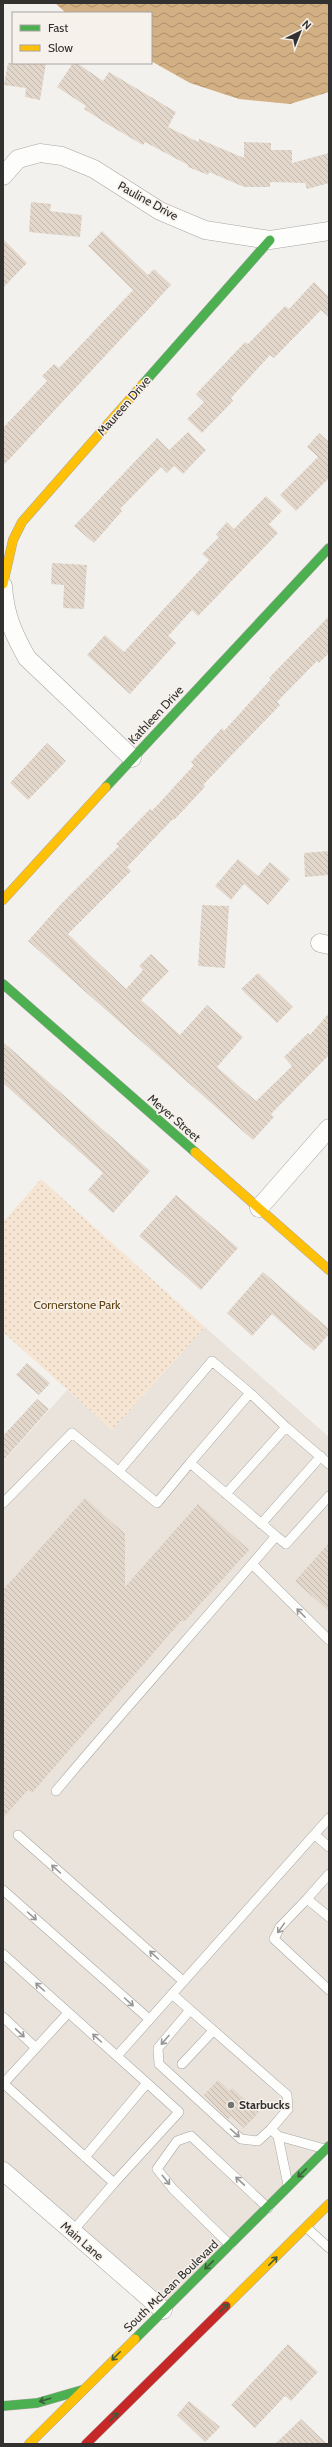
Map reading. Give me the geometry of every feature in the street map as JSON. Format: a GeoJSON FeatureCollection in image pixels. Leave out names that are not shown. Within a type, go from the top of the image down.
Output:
{"type":"FeatureCollection","features":[{"type":"Feature","properties":{"kind":"main road","name":"Maureen Drive"},"geometry":{"type":"LineString","coordinates":[[3,585],[13,540],[22,522],[270,240]]}},
{"type":"Feature","properties":{"kind":"main road","name":"Kathleen Drive"},"geometry":{"type":"LineString","coordinates":[[3,900],[132,758],[329,548]]}},
{"type":"Feature","properties":{"kind":"main road","name":"Meyer Street"},"geometry":{"type":"LineString","coordinates":[[3,984],[329,1270]]}},
{"type":"Feature","properties":{"kind":"main road","name":"South McLean Boulevard"},"geometry":{"type":"LineString","coordinates":[[30,2444],[82,2390],[268,2208],[327,2147]]}},
{"type":"Feature","properties":{"kind":"main road"},"geometry":{"type":"LineString","coordinates":[[86,2444],[329,2204]]}},
{"type":"Feature","properties":{"kind":"main road"},"geometry":{"type":"LineString","coordinates":[[3,2406],[37,2402],[82,2390]]}},
{"type":"Feature","properties":{"kind":"street","name":"Pauline Drive"},"geometry":{"type":"LineString","coordinates":[[3,176],[18,159],[40,154],[62,156],[94,169],[160,211],[205,230],[270,240],[329,231]]}},
{"type":"Feature","properties":{"kind":"street","name":"Maureen Drive"},"geometry":{"type":"LineString","coordinates":[[3,585],[5,611],[15,638],[27,658],[132,758]]}},
{"type":"Feature","properties":{"kind":"street"},"geometry":{"type":"LineString","coordinates":[[259,1208],[329,1128]]}},
{"type":"Feature","properties":{"kind":"street","name":"Main Lane"},"geometry":{"type":"LineString","coordinates":[[3,2171],[163,2310]]}},
{"type":"Feature","properties":{"kind":"lane"},"geometry":{"type":"LineString","coordinates":[[119,1471],[212,1361],[329,1464]]}},
{"type":"Feature","properties":{"kind":"lane"},"geometry":{"type":"LineString","coordinates":[[3,1503],[72,1432],[157,1503],[190,1462],[250,1394]]}},
{"type":"Feature","properties":{"kind":"lane"},"geometry":{"type":"LineString","coordinates":[[226,1494],[286,1427]]}},
{"type":"Feature","properties":{"kind":"lane"},"geometry":{"type":"LineString","coordinates":[[261,1524],[321,1456]]}},
{"type":"Feature","properties":{"kind":"lane"},"geometry":{"type":"LineString","coordinates":[[190,1462],[286,1544],[329,1496]]}},
{"type":"Feature","properties":{"kind":"lane"},"geometry":{"type":"LineString","coordinates":[[56,1791],[131,1701],[199,1628],[276,1536]]}},
{"type":"Feature","properties":{"kind":"lane"},"geometry":{"type":"LineString","coordinates":[[252,1564],[329,1640]]}},
{"type":"Feature","properties":{"kind":"lane"},"geometry":{"type":"LineString","coordinates":[[117,2056],[329,1818]]}},
{"type":"Feature","properties":{"kind":"lane"},"geometry":{"type":"LineString","coordinates":[[315,1834],[329,1847]]}},
{"type":"Feature","properties":{"kind":"lane"},"geometry":{"type":"LineString","coordinates":[[18,1835],[183,1981]]}},
{"type":"Feature","properties":{"kind":"lane"},"geometry":{"type":"LineString","coordinates":[[329,1874],[280,1927],[274,1939],[329,1990]]}},
{"type":"Feature","properties":{"kind":"lane"},"geometry":{"type":"LineString","coordinates":[[3,1890],[149,2019]]}},
{"type":"Feature","properties":{"kind":"lane"},"geometry":{"type":"LineString","coordinates":[[307,1899],[329,1917]]}},
{"type":"Feature","properties":{"kind":"lane"},"geometry":{"type":"LineString","coordinates":[[3,1954],[179,2112],[114,2183],[72,2232]]}},
{"type":"Feature","properties":{"kind":"lane"},"geometry":{"type":"LineString","coordinates":[[172,1994],[287,2095],[288,2109],[275,2133],[258,2141],[241,2139],[159,2064],[158,2048],[190,2010]]}},
{"type":"Feature","properties":{"kind":"lane"},"geometry":{"type":"LineString","coordinates":[[68,2013],[3,2084],[114,2183]]}},
{"type":"Feature","properties":{"kind":"lane"},"geometry":{"type":"LineString","coordinates":[[3,2017],[36,2048]]}},
{"type":"Feature","properties":{"kind":"lane"},"geometry":{"type":"LineString","coordinates":[[182,2064],[213,2030]]}},
{"type":"Feature","properties":{"kind":"lane"},"geometry":{"type":"LineString","coordinates":[[85,2157],[147,2083]]}},
{"type":"Feature","properties":{"kind":"lane"},"geometry":{"type":"LineString","coordinates":[[164,2128],[177,2140]]}},
{"type":"Feature","properties":{"kind":"lane"},"geometry":{"type":"LineString","coordinates":[[275,2133],[327,2147]]}},
{"type":"Feature","properties":{"kind":"lane"},"geometry":{"type":"LineString","coordinates":[[275,2133],[288,2187]]}},
{"type":"Feature","properties":{"kind":"lane"},"geometry":{"type":"LineString","coordinates":[[230,2245],[173,2189],[157,2169],[177,2140],[191,2136],[268,2208]]}},
{"type":"Feature","properties":{"kind":"lane"},"geometry":{"type":"LineString","coordinates":[[306,2228],[329,2248]]}},
{"type":"Feature","properties":{"kind":"shaded area"},"geometry":{"type":"Polygon","coordinates":[[[205,1327],[329,1437],[329,2141],[163,2304],[3,2164],[3,1462],[67,1390],[112,1430],[205,1327]]]}},
{"type":"Feature","properties":{"kind":"green space","name":"Cornerstone Park"},"geometry":{"type":"Polygon","coordinates":[[[41,1179],[205,1327],[112,1430],[3,1332],[3,1222],[41,1179]]]}},
{"type":"Feature","properties":{"kind":"water"},"geometry":{"type":"Polygon","coordinates":[[[55,3],[329,3],[329,92],[290,104],[239,99],[190,83],[152,62],[152,12],[65,12],[55,3]]]}},
{"type":"Feature","properties":{"kind":"building"},"geometry":{"type":"Polygon","coordinates":[[[8,63],[46,64],[40,100],[25,97],[26,88],[4,85],[8,63]]]}},
{"type":"Feature","properties":{"kind":"building"},"geometry":{"type":"Polygon","coordinates":[[[72,64],[78,64],[103,81],[109,72],[176,112],[168,127],[198,142],[199,139],[244,158],[244,142],[271,143],[271,150],[292,150],[292,163],[329,153],[329,183],[307,189],[305,183],[270,182],[270,187],[244,187],[209,172],[208,175],[188,167],[188,165],[145,142],[143,145],[84,109],[86,106],[57,87],[72,64]]]}},
{"type":"Feature","properties":{"kind":"building"},"geometry":{"type":"Polygon","coordinates":[[[31,202],[51,204],[50,211],[82,215],[80,237],[29,232],[31,202]]]}},
{"type":"Feature","properties":{"kind":"building"},"geometry":{"type":"Polygon","coordinates":[[[102,231],[148,275],[154,269],[171,285],[3,466],[3,428],[47,381],[42,376],[54,364],[59,368],[133,290],[88,246],[102,231]]]}},
{"type":"Feature","properties":{"kind":"building"},"geometry":{"type":"Polygon","coordinates":[[[3,239],[27,263],[3,288],[3,239]]]}},
{"type":"Feature","properties":{"kind":"building"},"geometry":{"type":"Polygon","coordinates":[[[314,282],[329,297],[329,317],[321,310],[274,358],[270,355],[231,398],[233,401],[202,433],[187,419],[204,402],[196,394],[245,342],[248,344],[285,306],[289,309],[314,282]]]}},
{"type":"Feature","properties":{"kind":"building"},"geometry":{"type":"Polygon","coordinates":[[[188,432],[206,450],[183,474],[174,466],[167,473],[161,467],[120,509],[122,511],[94,543],[74,526],[157,438],[169,450],[188,432]]]}},
{"type":"Feature","properties":{"kind":"building"},"geometry":{"type":"Polygon","coordinates":[[[319,433],[329,442],[329,478],[296,511],[280,495],[318,457],[307,447],[319,433]]]}},
{"type":"Feature","properties":{"kind":"building"},"geometry":{"type":"Polygon","coordinates":[[[266,496],[282,511],[269,524],[278,533],[198,616],[192,610],[168,636],[176,643],[130,694],[87,655],[105,635],[124,652],[209,560],[202,554],[219,537],[216,534],[227,522],[234,529],[266,496]]]}},
{"type":"Feature","properties":{"kind":"building"},"geometry":{"type":"Polygon","coordinates":[[[52,563],[87,565],[84,609],[63,608],[64,585],[51,584],[52,563]]]}},
{"type":"Feature","properties":{"kind":"building"},"geometry":{"type":"Polygon","coordinates":[[[329,616],[329,653],[319,663],[317,661],[277,702],[280,705],[203,785],[205,787],[174,820],[173,819],[127,867],[131,871],[68,934],[126,989],[143,970],[139,966],[151,954],[169,971],[141,1000],[180,1035],[207,1005],[243,1037],[217,1067],[256,1101],[292,1066],[284,1057],[308,1033],[310,1035],[329,1013],[329,1055],[271,1114],[274,1117],[253,1140],[28,941],[61,904],[119,846],[116,844],[150,809],[152,811],[194,765],[191,762],[222,728],[224,731],[271,679],[269,678],[329,616]]]}},
{"type":"Feature","properties":{"kind":"building"},"geometry":{"type":"Polygon","coordinates":[[[47,743],[66,761],[28,800],[10,783],[47,743]]]}},
{"type":"Feature","properties":{"kind":"building"},"geometry":{"type":"Polygon","coordinates":[[[329,851],[329,875],[305,877],[304,853],[329,851]]]}},
{"type":"Feature","properties":{"kind":"building"},"geometry":{"type":"Polygon","coordinates":[[[238,859],[258,876],[270,862],[290,879],[268,905],[244,884],[231,900],[215,886],[238,859]]]}},
{"type":"Feature","properties":{"kind":"building"},"geometry":{"type":"Polygon","coordinates":[[[202,905],[229,906],[225,968],[198,966],[202,905]]]}},
{"type":"Feature","properties":{"kind":"building"},"geometry":{"type":"Polygon","coordinates":[[[258,973],[293,1007],[277,1023],[241,989],[258,973]]]}},
{"type":"Feature","properties":{"kind":"building"},"geometry":{"type":"Polygon","coordinates":[[[3,1042],[150,1171],[113,1213],[88,1190],[103,1173],[3,1083],[3,1042]]]}},
{"type":"Feature","properties":{"kind":"building"},"geometry":{"type":"Polygon","coordinates":[[[176,1195],[238,1248],[201,1290],[139,1236],[176,1195]]]}},
{"type":"Feature","properties":{"kind":"building"},"geometry":{"type":"Polygon","coordinates":[[[263,1272],[329,1329],[329,1334],[314,1351],[272,1314],[252,1336],[227,1313],[263,1272]]]}},
{"type":"Feature","properties":{"kind":"building"},"geometry":{"type":"Polygon","coordinates":[[[27,1363],[50,1383],[39,1395],[16,1375],[27,1363]]]}},
{"type":"Feature","properties":{"kind":"building"},"geometry":{"type":"Polygon","coordinates":[[[37,1399],[49,1409],[3,1461],[3,1436],[37,1399]]]}},
{"type":"Feature","properties":{"kind":"building"},"geometry":{"type":"Polygon","coordinates":[[[85,1498],[125,1534],[125,1587],[198,1504],[249,1550],[184,1622],[182,1620],[32,1793],[28,1790],[3,1818],[3,1590],[85,1498]]]}},
{"type":"Feature","properties":{"kind":"building"},"geometry":{"type":"Polygon","coordinates":[[[329,1543],[329,1611],[295,1581],[329,1543]]]}},
{"type":"Feature","properties":{"kind":"building","name":"Starbucks"},"geometry":{"type":"Polygon","coordinates":[[[218,2080],[230,2091],[232,2088],[259,2112],[244,2128],[231,2116],[228,2119],[204,2095],[218,2080]]]}},
{"type":"Feature","properties":{"kind":"building"},"geometry":{"type":"Polygon","coordinates":[[[288,2344],[318,2372],[291,2401],[285,2396],[255,2428],[231,2405],[288,2344]]]}},
{"type":"Feature","properties":{"kind":"building"},"geometry":{"type":"Polygon","coordinates":[[[189,2401],[220,2427],[205,2442],[177,2415],[189,2401]]]}},
{"type":"Feature","properties":{"kind":"building"},"geometry":{"type":"Polygon","coordinates":[[[301,2419],[327,2444],[275,2444],[301,2419]]]}},
{"type":"Feature","properties":{"kind":"traffic: fast"},"geometry":{"type":"LineString","coordinates":[[143,384],[270,240]]}},
{"type":"Feature","properties":{"kind":"traffic: fast"},"geometry":{"type":"LineString","coordinates":[[106,787],[329,548]]}},
{"type":"Feature","properties":{"kind":"traffic: fast"},"geometry":{"type":"LineString","coordinates":[[3,984],[195,1152]]}},
{"type":"Feature","properties":{"kind":"traffic: fast"},"geometry":{"type":"LineString","coordinates":[[135,2339],[329,2146]]}},
{"type":"Feature","properties":{"kind":"traffic: fast"},"geometry":{"type":"LineString","coordinates":[[3,2406],[37,2403],[82,2390]]}},
{"type":"Feature","properties":{"kind":"traffic: slow"},"geometry":{"type":"LineString","coordinates":[[3,584],[13,540],[22,522],[143,384]]}},
{"type":"Feature","properties":{"kind":"traffic: slow"},"geometry":{"type":"LineString","coordinates":[[3,900],[106,787]]}},
{"type":"Feature","properties":{"kind":"traffic: slow"},"geometry":{"type":"LineString","coordinates":[[195,1152],[329,1270]]}},
{"type":"Feature","properties":{"kind":"traffic: slow"},"geometry":{"type":"LineString","coordinates":[[226,2306],[329,2204]]}},
{"type":"Feature","properties":{"kind":"traffic: slow"},"geometry":{"type":"LineString","coordinates":[[29,2444],[135,2339]]}},
{"type":"Feature","properties":{"kind":"traffic: jam"},"geometry":{"type":"LineString","coordinates":[[86,2444],[226,2306]]}},
{"type":"Feature","properties":{"kind":"place","name":"Starbucks"},"geometry":{"type":"Point","coordinates":[231,2105]}}]}
